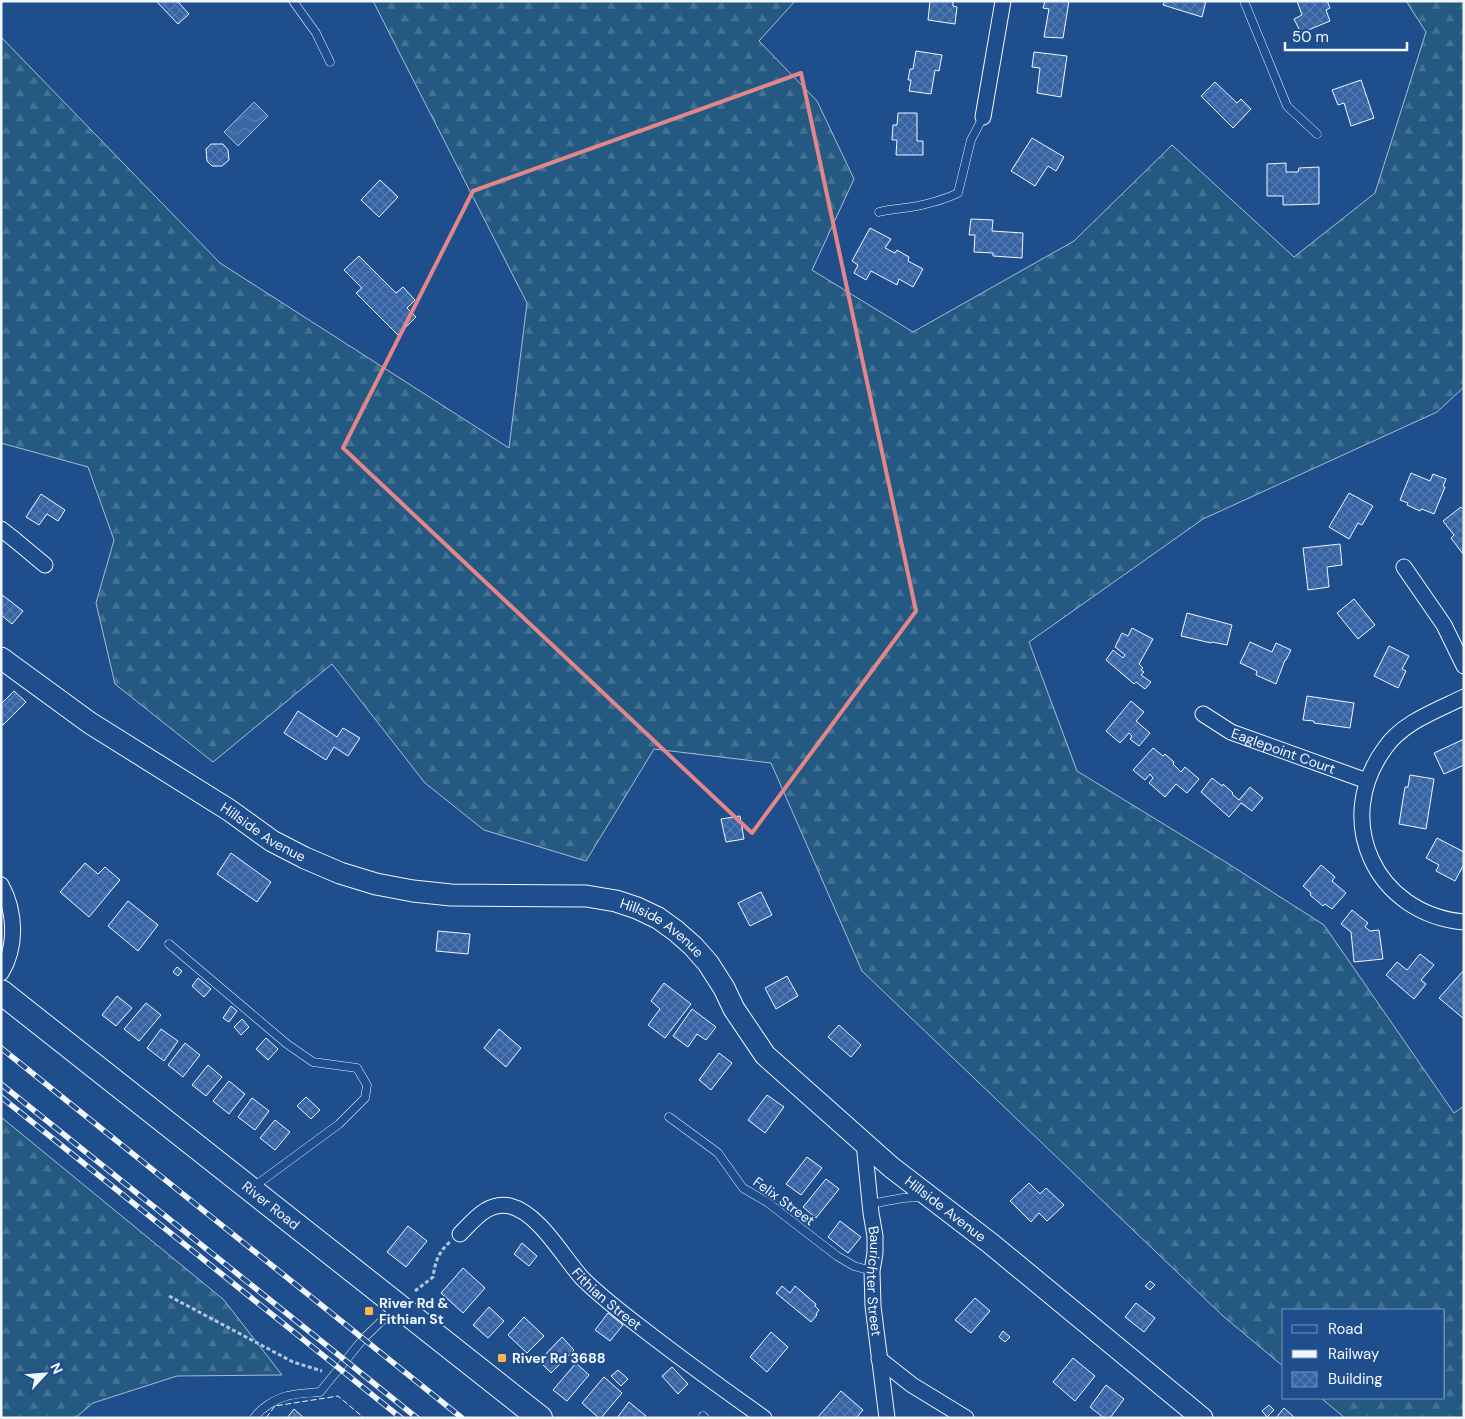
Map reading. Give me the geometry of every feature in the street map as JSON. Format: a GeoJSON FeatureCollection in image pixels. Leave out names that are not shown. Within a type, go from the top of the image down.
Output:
{"type":"FeatureCollection","features":[{"type":"Feature","properties":{"kind":"main road","name":"River Road"},"geometry":{"type":"LineString","coordinates":[[1,992],[251,1189],[406,1298],[540,1418]]}},
{"type":"Feature","properties":{"kind":"street"},"geometry":{"type":"LineString","coordinates":[[983,118],[1003,1]]}},
{"type":"Feature","properties":{"kind":"street"},"geometry":{"type":"LineString","coordinates":[[1,530],[45,565]]}},
{"type":"Feature","properties":{"kind":"street"},"geometry":{"type":"LineString","coordinates":[[1404,567],[1444,626],[1464,666]]}},
{"type":"Feature","properties":{"kind":"street","name":"Hillside Avenue"},"geometry":{"type":"LineString","coordinates":[[1,658],[90,723],[229,810],[272,841],[340,873],[376,884],[442,894],[586,896],[616,901],[658,918],[682,936],[708,963],[724,988],[734,1010],[765,1055],[891,1167],[990,1243],[1202,1418]]}},
{"type":"Feature","properties":{"kind":"street"},"geometry":{"type":"LineString","coordinates":[[1464,697],[1416,720],[1402,730],[1386,746],[1373,766],[1362,804],[1362,826],[1370,855],[1380,875],[1395,893],[1427,914],[1464,922]]}},
{"type":"Feature","properties":{"kind":"street","name":"Eaglepoint Court"},"geometry":{"type":"LineString","coordinates":[[1203,714],[1231,732],[1367,782]]}},
{"type":"Feature","properties":{"kind":"street"},"geometry":{"type":"LineString","coordinates":[[1,885],[10,905],[13,921],[10,952],[6,966],[1,973]]}},
{"type":"Feature","properties":{"kind":"street","name":"Baurichter Street"},"geometry":{"type":"LineString","coordinates":[[864,1143],[870,1204],[876,1236],[872,1271],[873,1306],[887,1418]]}},
{"type":"Feature","properties":{"kind":"street","name":"Fithian Street"},"geometry":{"type":"LineString","coordinates":[[460,1234],[483,1211],[495,1206],[521,1209],[531,1217],[600,1296],[693,1368],[764,1418]]}},
{"type":"Feature","properties":{"kind":"street"},"geometry":{"type":"LineString","coordinates":[[879,1359],[912,1385],[966,1418]]}},
{"type":"Feature","properties":{"kind":"lane"},"geometry":{"type":"LineString","coordinates":[[293,1],[316,33],[330,62]]}},
{"type":"Feature","properties":{"kind":"lane"},"geometry":{"type":"LineString","coordinates":[[1244,1],[1287,106],[1317,134]]}},
{"type":"Feature","properties":{"kind":"lane"},"geometry":{"type":"LineString","coordinates":[[879,212],[888,209],[912,207],[951,197],[958,193],[971,140],[983,118]]}},
{"type":"Feature","properties":{"kind":"lane"},"geometry":{"type":"LineString","coordinates":[[169,944],[306,1058],[313,1062],[357,1068],[367,1085],[365,1098],[339,1124],[251,1189]]}},
{"type":"Feature","properties":{"kind":"lane","name":"Felix Street"},"geometry":{"type":"LineString","coordinates":[[669,1118],[718,1153],[743,1188],[767,1202],[837,1256],[854,1266],[872,1271]]}},
{"type":"Feature","properties":{"kind":"lane"},"geometry":{"type":"LineString","coordinates":[[870,1204],[928,1196]]}},
{"type":"Feature","properties":{"kind":"lane"},"geometry":{"type":"LineString","coordinates":[[254,1418],[258,1412],[287,1396],[320,1392],[363,1339],[406,1298]]}},
{"type":"Feature","properties":{"kind":"path"},"geometry":{"type":"LineString","coordinates":[[406,1298],[433,1277],[441,1249],[460,1234]]}},
{"type":"Feature","properties":{"kind":"path"},"geometry":{"type":"LineString","coordinates":[[169,1296],[293,1362],[320,1371],[340,1369]]}},
{"type":"Feature","properties":{"kind":"highlighted area"},"geometry":{"type":"Polygon","coordinates":[[[801,73],[916,611],[752,833],[343,448],[473,191],[801,73]]]}},
{"type":"Feature","properties":{"kind":"green space"},"geometry":{"type":"Polygon","coordinates":[[[373,1],[795,1],[759,41],[817,101],[854,179],[812,270],[913,332],[1074,241],[1172,145],[1294,257],[1375,193],[1426,32],[1406,1],[1464,1],[1464,387],[1437,412],[1203,519],[1029,642],[1077,771],[1324,925],[1454,1113],[1464,1106],[1464,1418],[1345,1418],[1322,1399],[1445,1399],[1445,1309],[1282,1309],[1282,1365],[1223,1316],[862,971],[771,763],[654,749],[586,861],[484,830],[425,783],[332,664],[213,762],[115,684],[96,603],[114,540],[88,467],[1,443],[1,37],[220,263],[509,448],[527,303],[373,1]]]}},
{"type":"Feature","properties":{"kind":"green space"},"geometry":{"type":"Polygon","coordinates":[[[1,1117],[224,1300],[282,1375],[177,1376],[93,1403],[75,1418],[1,1418],[1,1117]]]}},
{"type":"Feature","properties":{"kind":"water"},"geometry":{"type":"Polygon","coordinates":[[[254,102],[268,116],[238,146],[224,132],[254,102]]]}},
{"type":"Feature","properties":{"kind":"building"},"geometry":{"type":"Polygon","coordinates":[[[156,1],[177,1],[189,14],[178,24],[156,1]]]}},
{"type":"Feature","properties":{"kind":"building"},"geometry":{"type":"Polygon","coordinates":[[[930,1],[953,1],[953,6],[957,7],[955,24],[928,20],[930,1]]]}},
{"type":"Feature","properties":{"kind":"building"},"geometry":{"type":"Polygon","coordinates":[[[1045,1],[1069,1],[1063,38],[1044,37],[1049,9],[1043,8],[1045,1]]]}},
{"type":"Feature","properties":{"kind":"building"},"geometry":{"type":"Polygon","coordinates":[[[1165,1],[1206,1],[1202,17],[1163,5],[1165,1]]]}},
{"type":"Feature","properties":{"kind":"building"},"geometry":{"type":"Polygon","coordinates":[[[1297,1],[1327,1],[1330,8],[1326,10],[1330,21],[1301,33],[1294,19],[1302,15],[1297,1]]]}},
{"type":"Feature","properties":{"kind":"building"},"geometry":{"type":"Polygon","coordinates":[[[916,51],[942,55],[939,71],[935,70],[931,94],[909,91],[911,80],[908,80],[910,69],[913,69],[916,51]]]}},
{"type":"Feature","properties":{"kind":"building"},"geometry":{"type":"Polygon","coordinates":[[[1034,52],[1067,56],[1061,97],[1037,93],[1040,68],[1032,67],[1034,52]]]}},
{"type":"Feature","properties":{"kind":"building"},"geometry":{"type":"Polygon","coordinates":[[[1361,80],[1374,118],[1351,126],[1344,103],[1338,105],[1332,90],[1361,80]]]}},
{"type":"Feature","properties":{"kind":"building"},"geometry":{"type":"Polygon","coordinates":[[[1215,82],[1237,103],[1241,99],[1251,109],[1233,128],[1201,96],[1215,82]]]}},
{"type":"Feature","properties":{"kind":"building"},"geometry":{"type":"Polygon","coordinates":[[[898,113],[917,113],[917,141],[923,141],[923,155],[896,155],[897,140],[892,140],[893,125],[897,125],[898,113]]]}},
{"type":"Feature","properties":{"kind":"building"},"geometry":{"type":"Polygon","coordinates":[[[1032,138],[1064,157],[1056,171],[1048,166],[1035,186],[1011,171],[1032,138]]]}},
{"type":"Feature","properties":{"kind":"building"},"geometry":{"type":"Polygon","coordinates":[[[211,144],[223,144],[228,150],[229,160],[222,166],[212,166],[207,161],[206,149],[211,144]]]}},
{"type":"Feature","properties":{"kind":"building"},"geometry":{"type":"Polygon","coordinates":[[[1286,163],[1286,172],[1298,172],[1299,168],[1319,167],[1319,204],[1283,205],[1283,196],[1267,196],[1267,164],[1286,163]]]}},
{"type":"Feature","properties":{"kind":"building"},"geometry":{"type":"Polygon","coordinates":[[[380,180],[398,197],[379,217],[361,200],[380,180]]]}},
{"type":"Feature","properties":{"kind":"building"},"geometry":{"type":"Polygon","coordinates":[[[971,219],[993,220],[992,231],[1023,233],[1022,258],[993,256],[993,253],[974,252],[975,235],[969,235],[971,219]]]}},
{"type":"Feature","properties":{"kind":"building"},"geometry":{"type":"Polygon","coordinates":[[[870,228],[891,239],[885,248],[895,253],[897,250],[909,257],[908,261],[923,269],[913,287],[899,279],[897,285],[871,271],[866,280],[854,273],[858,265],[852,261],[870,228]]]}},
{"type":"Feature","properties":{"kind":"building"},"geometry":{"type":"Polygon","coordinates":[[[359,256],[396,293],[403,287],[415,300],[407,308],[416,317],[398,335],[356,293],[362,288],[344,270],[359,256]]]}},
{"type":"Feature","properties":{"kind":"building"},"geometry":{"type":"Polygon","coordinates":[[[1411,473],[1430,481],[1433,474],[1446,479],[1443,486],[1445,487],[1434,514],[1422,509],[1420,511],[1400,500],[1411,473]]]}},
{"type":"Feature","properties":{"kind":"building"},"geometry":{"type":"Polygon","coordinates":[[[1349,493],[1373,506],[1362,525],[1358,523],[1349,539],[1329,527],[1349,493]]]}},
{"type":"Feature","properties":{"kind":"building"},"geometry":{"type":"Polygon","coordinates":[[[41,494],[65,510],[58,521],[47,514],[39,525],[26,517],[41,494]]]}},
{"type":"Feature","properties":{"kind":"building"},"geometry":{"type":"Polygon","coordinates":[[[1461,507],[1464,510],[1463,554],[1451,538],[1454,535],[1443,521],[1461,507]]]}},
{"type":"Feature","properties":{"kind":"building"},"geometry":{"type":"Polygon","coordinates":[[[1340,544],[1342,565],[1327,567],[1329,587],[1308,590],[1303,548],[1340,544]]]}},
{"type":"Feature","properties":{"kind":"building"},"geometry":{"type":"Polygon","coordinates":[[[1,594],[23,611],[12,624],[1,615],[1,594]]]}},
{"type":"Feature","properties":{"kind":"building"},"geometry":{"type":"Polygon","coordinates":[[[1354,599],[1375,625],[1358,639],[1337,613],[1354,599]]]}},
{"type":"Feature","properties":{"kind":"building"},"geometry":{"type":"Polygon","coordinates":[[[1187,613],[1232,625],[1227,645],[1181,636],[1187,613]]]}},
{"type":"Feature","properties":{"kind":"building"},"geometry":{"type":"Polygon","coordinates":[[[1132,628],[1153,639],[1139,664],[1144,672],[1141,675],[1151,682],[1145,689],[1136,682],[1134,684],[1106,660],[1113,650],[1123,658],[1125,655],[1115,647],[1122,633],[1128,636],[1132,628]]]}},
{"type":"Feature","properties":{"kind":"building"},"geometry":{"type":"Polygon","coordinates":[[[1250,642],[1272,652],[1276,643],[1291,650],[1276,684],[1256,675],[1257,671],[1240,663],[1250,642]]]}},
{"type":"Feature","properties":{"kind":"building"},"geometry":{"type":"Polygon","coordinates":[[[1389,646],[1409,656],[1402,669],[1406,671],[1398,688],[1374,676],[1389,646]]]}},
{"type":"Feature","properties":{"kind":"building"},"geometry":{"type":"Polygon","coordinates":[[[14,691],[26,702],[3,725],[1,724],[1,704],[14,691]]]}},
{"type":"Feature","properties":{"kind":"building"},"geometry":{"type":"Polygon","coordinates":[[[1307,696],[1354,703],[1350,728],[1303,720],[1307,696]]]}},
{"type":"Feature","properties":{"kind":"building"},"geometry":{"type":"Polygon","coordinates":[[[1131,701],[1144,712],[1136,721],[1150,733],[1139,746],[1130,739],[1132,736],[1129,733],[1120,743],[1106,731],[1131,701]]]}},
{"type":"Feature","properties":{"kind":"building"},"geometry":{"type":"Polygon","coordinates":[[[298,711],[337,737],[343,728],[360,738],[348,756],[334,747],[326,760],[284,733],[298,711]]]}},
{"type":"Feature","properties":{"kind":"building"},"geometry":{"type":"Polygon","coordinates":[[[1464,739],[1464,765],[1444,774],[1434,753],[1464,739]]]}},
{"type":"Feature","properties":{"kind":"building"},"geometry":{"type":"Polygon","coordinates":[[[1153,748],[1163,756],[1165,754],[1181,772],[1185,767],[1199,779],[1187,793],[1176,784],[1165,797],[1149,783],[1153,778],[1150,774],[1145,780],[1133,770],[1153,748]]]}},
{"type":"Feature","properties":{"kind":"building"},"geometry":{"type":"Polygon","coordinates":[[[1410,775],[1434,779],[1426,829],[1399,824],[1405,787],[1408,787],[1410,775]]]}},
{"type":"Feature","properties":{"kind":"building"},"geometry":{"type":"Polygon","coordinates":[[[1212,778],[1222,786],[1223,784],[1239,800],[1250,787],[1263,798],[1252,811],[1241,803],[1229,817],[1201,792],[1212,778]]]}},
{"type":"Feature","properties":{"kind":"building"},"geometry":{"type":"Polygon","coordinates":[[[740,816],[744,839],[726,842],[721,819],[740,816]]]}},
{"type":"Feature","properties":{"kind":"building"},"geometry":{"type":"Polygon","coordinates":[[[1437,838],[1464,852],[1464,864],[1455,881],[1436,871],[1439,865],[1426,858],[1437,838]]]}},
{"type":"Feature","properties":{"kind":"building"},"geometry":{"type":"Polygon","coordinates":[[[231,853],[271,882],[257,902],[217,874],[231,853]]]}},
{"type":"Feature","properties":{"kind":"building"},"geometry":{"type":"Polygon","coordinates":[[[85,863],[98,874],[105,867],[120,880],[89,917],[60,892],[85,863]]]}},
{"type":"Feature","properties":{"kind":"building"},"geometry":{"type":"Polygon","coordinates":[[[1321,865],[1335,877],[1332,881],[1346,893],[1332,909],[1325,904],[1323,906],[1303,886],[1321,865]]]}},
{"type":"Feature","properties":{"kind":"building"},"geometry":{"type":"Polygon","coordinates":[[[761,892],[772,915],[750,926],[738,903],[761,892]]]}},
{"type":"Feature","properties":{"kind":"building"},"geometry":{"type":"Polygon","coordinates":[[[128,901],[158,925],[138,951],[108,926],[128,901]]]}},
{"type":"Feature","properties":{"kind":"building"},"geometry":{"type":"Polygon","coordinates":[[[1352,910],[1368,923],[1365,927],[1370,931],[1379,930],[1383,959],[1354,962],[1351,932],[1341,924],[1352,910]]]}},
{"type":"Feature","properties":{"kind":"building"},"geometry":{"type":"Polygon","coordinates":[[[438,931],[470,934],[468,954],[436,951],[438,931]]]}},
{"type":"Feature","properties":{"kind":"building"},"geometry":{"type":"Polygon","coordinates":[[[1420,954],[1434,965],[1421,980],[1426,984],[1414,999],[1386,975],[1397,962],[1407,970],[1420,954]]]}},
{"type":"Feature","properties":{"kind":"building"},"geometry":{"type":"Polygon","coordinates":[[[177,967],[182,971],[178,976],[173,972],[177,967]]]}},
{"type":"Feature","properties":{"kind":"building"},"geometry":{"type":"Polygon","coordinates":[[[1464,970],[1464,1019],[1439,998],[1464,970]]]}},
{"type":"Feature","properties":{"kind":"building"},"geometry":{"type":"Polygon","coordinates":[[[787,976],[798,996],[776,1009],[765,988],[787,976]]]}},
{"type":"Feature","properties":{"kind":"building"},"geometry":{"type":"Polygon","coordinates":[[[198,978],[211,989],[204,997],[192,986],[198,978]]]}},
{"type":"Feature","properties":{"kind":"building"},"geometry":{"type":"Polygon","coordinates":[[[664,983],[691,1004],[665,1038],[648,1025],[660,1009],[651,1001],[664,983]]]}},
{"type":"Feature","properties":{"kind":"building"},"geometry":{"type":"Polygon","coordinates":[[[117,996],[132,1008],[116,1026],[102,1015],[117,996]]]}},
{"type":"Feature","properties":{"kind":"building"},"geometry":{"type":"Polygon","coordinates":[[[146,1003],[161,1015],[139,1041],[124,1029],[146,1003]]]}},
{"type":"Feature","properties":{"kind":"building"},"geometry":{"type":"Polygon","coordinates":[[[231,1006],[237,1011],[229,1022],[223,1018],[231,1006]]]}},
{"type":"Feature","properties":{"kind":"building"},"geometry":{"type":"Polygon","coordinates":[[[692,1009],[716,1027],[706,1040],[697,1034],[688,1047],[673,1036],[692,1009]]]}},
{"type":"Feature","properties":{"kind":"building"},"geometry":{"type":"Polygon","coordinates":[[[242,1019],[249,1027],[241,1035],[234,1027],[242,1019]]]}},
{"type":"Feature","properties":{"kind":"building"},"geometry":{"type":"Polygon","coordinates":[[[839,1025],[861,1045],[851,1057],[828,1037],[839,1025]]]}},
{"type":"Feature","properties":{"kind":"building"},"geometry":{"type":"Polygon","coordinates":[[[161,1029],[178,1041],[164,1061],[147,1048],[161,1029]]]}},
{"type":"Feature","properties":{"kind":"building"},"geometry":{"type":"Polygon","coordinates":[[[499,1029],[521,1048],[506,1067],[484,1048],[499,1029]]]}},
{"type":"Feature","properties":{"kind":"building"},"geometry":{"type":"Polygon","coordinates":[[[266,1038],[278,1049],[268,1060],[256,1049],[266,1038]]]}},
{"type":"Feature","properties":{"kind":"building"},"geometry":{"type":"Polygon","coordinates":[[[185,1043],[200,1055],[183,1077],[168,1065],[185,1043]]]}},
{"type":"Feature","properties":{"kind":"building"},"geometry":{"type":"Polygon","coordinates":[[[719,1053],[732,1063],[711,1090],[699,1080],[719,1053]]]}},
{"type":"Feature","properties":{"kind":"building"},"geometry":{"type":"Polygon","coordinates":[[[208,1065],[222,1077],[206,1096],[192,1085],[208,1065]]]}},
{"type":"Feature","properties":{"kind":"building"},"geometry":{"type":"Polygon","coordinates":[[[229,1081],[245,1094],[229,1114],[213,1101],[229,1081]]]}},
{"type":"Feature","properties":{"kind":"building"},"geometry":{"type":"Polygon","coordinates":[[[767,1095],[784,1107],[765,1133],[748,1120],[767,1095]]]}},
{"type":"Feature","properties":{"kind":"building"},"geometry":{"type":"Polygon","coordinates":[[[306,1097],[320,1110],[311,1119],[297,1106],[306,1097]]]}},
{"type":"Feature","properties":{"kind":"building"},"geometry":{"type":"Polygon","coordinates":[[[252,1098],[269,1111],[255,1130],[238,1117],[252,1098]]]}},
{"type":"Feature","properties":{"kind":"building"},"geometry":{"type":"Polygon","coordinates":[[[275,1120],[290,1132],[275,1150],[260,1138],[275,1120]]]}},
{"type":"Feature","properties":{"kind":"building"},"geometry":{"type":"Polygon","coordinates":[[[807,1157],[822,1168],[801,1195],[786,1184],[807,1157]]]}},
{"type":"Feature","properties":{"kind":"building"},"geometry":{"type":"Polygon","coordinates":[[[826,1179],[839,1189],[816,1218],[803,1207],[826,1179]]]}},
{"type":"Feature","properties":{"kind":"building"},"geometry":{"type":"Polygon","coordinates":[[[1029,1183],[1040,1194],[1046,1188],[1064,1205],[1047,1221],[1039,1213],[1031,1222],[1010,1201],[1029,1183]]]}},
{"type":"Feature","properties":{"kind":"building"},"geometry":{"type":"Polygon","coordinates":[[[840,1221],[861,1237],[848,1253],[828,1237],[840,1221]]]}},
{"type":"Feature","properties":{"kind":"building"},"geometry":{"type":"Polygon","coordinates":[[[408,1226],[427,1241],[406,1267],[387,1252],[408,1226]]]}},
{"type":"Feature","properties":{"kind":"building"},"geometry":{"type":"Polygon","coordinates":[[[522,1243],[537,1256],[529,1266],[514,1254],[522,1243]]]}},
{"type":"Feature","properties":{"kind":"building"},"geometry":{"type":"Polygon","coordinates":[[[463,1268],[485,1288],[463,1313],[441,1293],[463,1268]]]}},
{"type":"Feature","properties":{"kind":"building"},"geometry":{"type":"Polygon","coordinates":[[[1150,1281],[1155,1285],[1150,1290],[1145,1286],[1150,1281]]]}},
{"type":"Feature","properties":{"kind":"building"},"geometry":{"type":"Polygon","coordinates":[[[782,1286],[790,1293],[795,1286],[816,1304],[815,1306],[819,1310],[811,1322],[776,1293],[782,1286]]]}},
{"type":"Feature","properties":{"kind":"building"},"geometry":{"type":"Polygon","coordinates":[[[975,1298],[990,1311],[971,1333],[955,1320],[975,1298]]]}},
{"type":"Feature","properties":{"kind":"building"},"geometry":{"type":"Polygon","coordinates":[[[1136,1303],[1155,1318],[1144,1332],[1125,1317],[1136,1303]]]}},
{"type":"Feature","properties":{"kind":"building"},"geometry":{"type":"Polygon","coordinates":[[[489,1307],[504,1321],[488,1338],[473,1325],[489,1307]]]}},
{"type":"Feature","properties":{"kind":"building"},"geometry":{"type":"Polygon","coordinates":[[[608,1313],[623,1325],[610,1341],[595,1330],[608,1313]]]}},
{"type":"Feature","properties":{"kind":"building"},"geometry":{"type":"Polygon","coordinates":[[[524,1317],[544,1336],[527,1353],[508,1335],[524,1317]]]}},
{"type":"Feature","properties":{"kind":"building"},"geometry":{"type":"Polygon","coordinates":[[[1003,1331],[1010,1337],[1005,1342],[999,1337],[1003,1331]]]}},
{"type":"Feature","properties":{"kind":"building"},"geometry":{"type":"Polygon","coordinates":[[[771,1332],[788,1347],[767,1372],[750,1357],[771,1332]]]}},
{"type":"Feature","properties":{"kind":"building"},"geometry":{"type":"Polygon","coordinates":[[[562,1337],[574,1350],[551,1373],[539,1361],[562,1337]]]}},
{"type":"Feature","properties":{"kind":"building"},"geometry":{"type":"Polygon","coordinates":[[[1073,1358],[1095,1376],[1075,1401],[1053,1382],[1073,1358]]]}},
{"type":"Feature","properties":{"kind":"building"},"geometry":{"type":"Polygon","coordinates":[[[576,1363],[589,1375],[567,1401],[553,1390],[576,1363]]]}},
{"type":"Feature","properties":{"kind":"building"},"geometry":{"type":"Polygon","coordinates":[[[672,1367],[688,1384],[678,1394],[662,1376],[672,1367]]]}},
{"type":"Feature","properties":{"kind":"building"},"geometry":{"type":"Polygon","coordinates":[[[618,1370],[628,1379],[621,1386],[611,1376],[618,1370]]]}},
{"type":"Feature","properties":{"kind":"building"},"geometry":{"type":"Polygon","coordinates":[[[604,1377],[622,1393],[599,1418],[582,1403],[604,1377]]]}},
{"type":"Feature","properties":{"kind":"building"},"geometry":{"type":"Polygon","coordinates":[[[1106,1385],[1124,1399],[1110,1418],[1104,1418],[1090,1407],[1106,1385]]]}},
{"type":"Feature","properties":{"kind":"building"},"geometry":{"type":"Polygon","coordinates":[[[841,1391],[863,1410],[856,1418],[817,1418],[841,1391]]]}},
{"type":"Feature","properties":{"kind":"building"},"geometry":{"type":"Polygon","coordinates":[[[629,1402],[646,1416],[645,1418],[617,1418],[629,1402]]]}},
{"type":"Feature","properties":{"kind":"building"},"geometry":{"type":"Polygon","coordinates":[[[1269,1405],[1274,1410],[1267,1417],[1262,1411],[1269,1405]]]}},
{"type":"Feature","properties":{"kind":"building"},"geometry":{"type":"Polygon","coordinates":[[[1284,1408],[1295,1418],[1276,1418],[1284,1408]]]}},
{"type":"Feature","properties":{"kind":"building"},"geometry":{"type":"Polygon","coordinates":[[[294,1409],[304,1418],[287,1418],[294,1409]]]}},
{"type":"Feature","properties":{"kind":"railway"},"geometry":{"type":"LineString","coordinates":[[1,1048],[462,1418]]}},
{"type":"Feature","properties":{"kind":"railway"},"geometry":{"type":"LineString","coordinates":[[1,1084],[417,1418]]}},
{"type":"Feature","properties":{"kind":"railway"},"geometry":{"type":"LineString","coordinates":[[1,1097],[401,1418]]}},
{"type":"Feature","properties":{"kind":"fence"},"geometry":{"type":"LineString","coordinates":[[266,1418],[275,1406],[338,1396],[364,1418]]}},
{"type":"Feature","properties":{"kind":"place","name":"River Rd & Fithian St"},"geometry":{"type":"Point","coordinates":[369,1311]}},
{"type":"Feature","properties":{"kind":"place","name":"River Rd 3688"},"geometry":{"type":"Point","coordinates":[502,1358]}}]}
